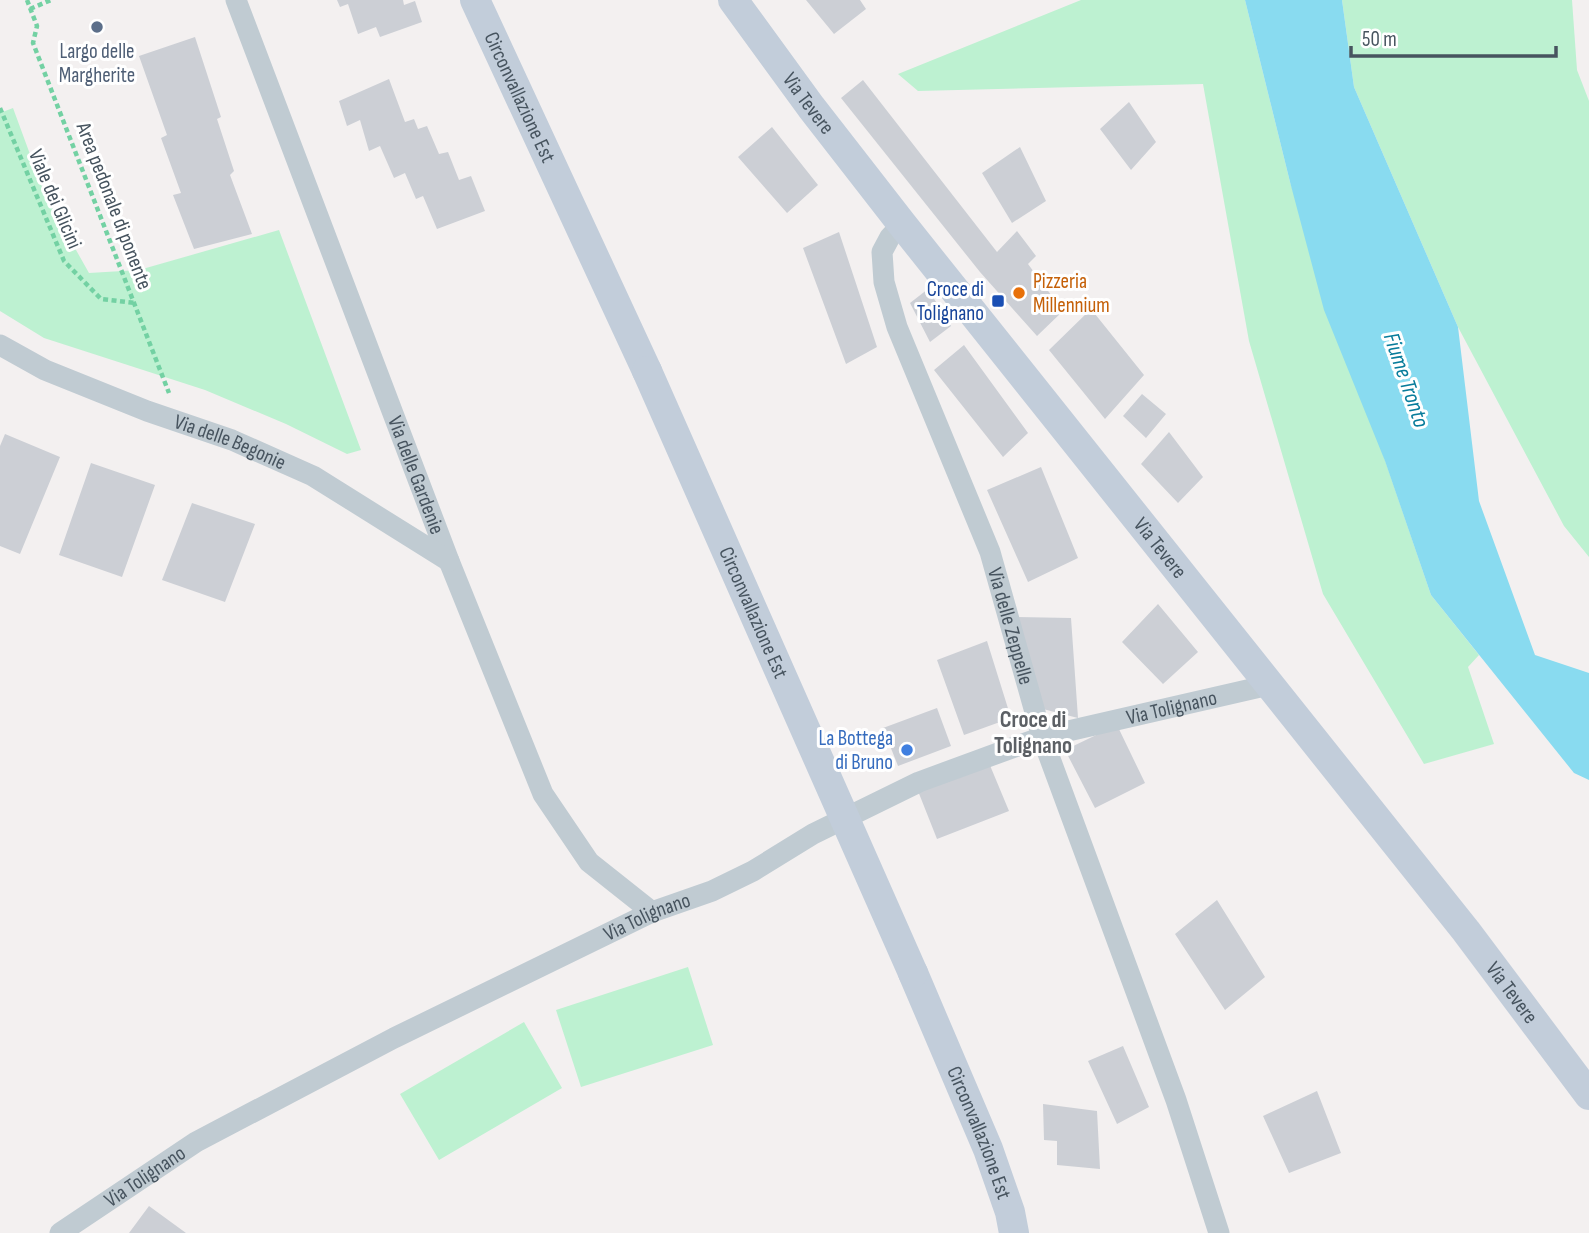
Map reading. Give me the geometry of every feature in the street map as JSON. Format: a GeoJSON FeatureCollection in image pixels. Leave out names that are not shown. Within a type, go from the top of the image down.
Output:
{"type":"FeatureCollection","features":[{"type":"Feature","properties":{"kind":"street","name":"Via delle Gardenie"},"geometry":{"type":"LineString","coordinates":[[236,0],[449,561],[543,794],[589,862],[652,912]]}},
{"type":"Feature","properties":{"kind":"street","name":"Circonvallazione Est"},"geometry":{"type":"LineString","coordinates":[[475,0],[647,371],[912,973],[988,1149],[1010,1212],[1014,1233]]}},
{"type":"Feature","properties":{"kind":"street","name":"Via Tevere"},"geometry":{"type":"LineString","coordinates":[[733,0],[811,107],[902,224],[1466,931],[1589,1095]]}},
{"type":"Feature","properties":{"kind":"street","name":"Via delle Zeppelle"},"geometry":{"type":"LineString","coordinates":[[902,224],[890,237],[882,252],[884,282],[897,327],[990,552],[1042,737],[1176,1100],[1219,1233]]}},
{"type":"Feature","properties":{"kind":"street","name":"Via delle Begonie"},"geometry":{"type":"LineString","coordinates":[[0,345],[46,370],[232,440],[313,476],[449,561]]}},
{"type":"Feature","properties":{"kind":"street","name":"Via Tolignano"},"geometry":{"type":"LineString","coordinates":[[60,1233],[196,1142],[394,1038],[652,912],[712,891],[752,871],[813,834],[919,782],[1042,737],[1269,685]]}},
{"type":"Feature","properties":{"kind":"path","name":"Area pedonale di ponente"},"geometry":{"type":"LineString","coordinates":[[27,0],[37,26],[33,43],[181,423]]}},
{"type":"Feature","properties":{"kind":"path"},"geometry":{"type":"LineString","coordinates":[[30,9],[51,0]]}},
{"type":"Feature","properties":{"kind":"path","name":"Viale dei Glicini"},"geometry":{"type":"LineString","coordinates":[[0,108],[64,261],[101,299],[135,303]]}},
{"type":"Feature","properties":{"kind":"green space"},"geometry":{"type":"Polygon","coordinates":[[[1081,0],[1245,0],[1290,182],[1431,595],[1479,655],[1468,667],[1494,744],[1424,764],[1323,594],[1249,341],[1203,84],[918,91],[898,74],[1081,0]]]}},
{"type":"Feature","properties":{"kind":"green space"},"geometry":{"type":"Polygon","coordinates":[[[1342,0],[1572,0],[1577,70],[1589,101],[1589,557],[1564,526],[1458,327],[1354,87],[1342,0]]]}},
{"type":"Feature","properties":{"kind":"green space"},"geometry":{"type":"Polygon","coordinates":[[[13,108],[45,195],[89,273],[139,270],[279,230],[361,450],[347,454],[286,424],[205,390],[44,338],[0,311],[0,113],[13,108]]]}},
{"type":"Feature","properties":{"kind":"green space"},"geometry":{"type":"Polygon","coordinates":[[[688,967],[713,1045],[581,1087],[556,1010],[688,967]]]}},
{"type":"Feature","properties":{"kind":"green space"},"geometry":{"type":"Polygon","coordinates":[[[524,1022],[562,1088],[439,1160],[400,1094],[524,1022]]]}},
{"type":"Feature","properties":{"kind":"water","name":"Fiume Tronto"},"geometry":{"type":"Polygon","coordinates":[[[1245,0],[1342,0],[1354,87],[1458,327],[1479,501],[1535,655],[1589,673],[1589,780],[1574,773],[1431,595],[1385,461],[1324,310],[1245,0]]]}},
{"type":"Feature","properties":{"kind":"building"},"geometry":{"type":"Polygon","coordinates":[[[337,0],[403,0],[404,5],[415,1],[422,22],[380,37],[376,27],[358,34],[348,4],[340,7],[337,0]]]}},
{"type":"Feature","properties":{"kind":"building"},"geometry":{"type":"Polygon","coordinates":[[[806,0],[860,0],[866,9],[834,34],[806,0]]]}},
{"type":"Feature","properties":{"kind":"building"},"geometry":{"type":"Polygon","coordinates":[[[195,37],[221,117],[217,119],[234,171],[230,175],[252,234],[194,249],[173,195],[181,193],[161,138],[167,135],[139,56],[195,37]]]}},
{"type":"Feature","properties":{"kind":"building"},"geometry":{"type":"Polygon","coordinates":[[[389,79],[405,122],[414,119],[418,129],[427,126],[439,154],[448,152],[459,180],[471,176],[485,211],[437,229],[423,196],[416,199],[405,173],[394,178],[380,146],[369,151],[360,120],[347,126],[339,101],[389,79]]]}},
{"type":"Feature","properties":{"kind":"building"},"geometry":{"type":"Polygon","coordinates":[[[863,80],[997,252],[1017,231],[1036,256],[1028,264],[1063,311],[1037,336],[980,272],[841,98],[863,80]]]}},
{"type":"Feature","properties":{"kind":"building"},"geometry":{"type":"Polygon","coordinates":[[[1129,102],[1156,142],[1131,170],[1100,129],[1129,102]]]}},
{"type":"Feature","properties":{"kind":"building"},"geometry":{"type":"Polygon","coordinates":[[[772,127],[818,185],[787,213],[738,157],[772,127]]]}},
{"type":"Feature","properties":{"kind":"building"},"geometry":{"type":"Polygon","coordinates":[[[1020,147],[1046,201],[1012,223],[982,173],[1020,147]]]}},
{"type":"Feature","properties":{"kind":"building"},"geometry":{"type":"Polygon","coordinates":[[[839,232],[877,347],[846,364],[803,248],[839,232]]]}},
{"type":"Feature","properties":{"kind":"building"},"geometry":{"type":"Polygon","coordinates":[[[928,289],[951,326],[930,342],[910,303],[928,289]]]}},
{"type":"Feature","properties":{"kind":"building"},"geometry":{"type":"Polygon","coordinates":[[[1091,309],[1144,375],[1105,419],[1049,350],[1091,309]]]}},
{"type":"Feature","properties":{"kind":"building"},"geometry":{"type":"Polygon","coordinates":[[[964,345],[1028,433],[1003,457],[934,370],[964,345]]]}},
{"type":"Feature","properties":{"kind":"building"},"geometry":{"type":"Polygon","coordinates":[[[1142,394],[1166,414],[1146,438],[1123,416],[1142,394]]]}},
{"type":"Feature","properties":{"kind":"building"},"geometry":{"type":"Polygon","coordinates":[[[1169,432],[1203,477],[1178,503],[1141,464],[1169,432]]]}},
{"type":"Feature","properties":{"kind":"building"},"geometry":{"type":"Polygon","coordinates":[[[5,434],[60,457],[20,554],[0,546],[0,446],[5,434]]]}},
{"type":"Feature","properties":{"kind":"building"},"geometry":{"type":"Polygon","coordinates":[[[91,463],[155,485],[122,577],[59,555],[91,463]]]}},
{"type":"Feature","properties":{"kind":"building"},"geometry":{"type":"Polygon","coordinates":[[[1041,467],[1078,558],[1028,582],[987,490],[1041,467]]]}},
{"type":"Feature","properties":{"kind":"building"},"geometry":{"type":"Polygon","coordinates":[[[192,503],[255,524],[225,602],[162,580],[192,503]]]}},
{"type":"Feature","properties":{"kind":"building"},"geometry":{"type":"Polygon","coordinates":[[[1158,604],[1198,652],[1163,684],[1122,642],[1158,604]]]}},
{"type":"Feature","properties":{"kind":"building"},"geometry":{"type":"Polygon","coordinates":[[[1017,617],[1071,618],[1078,718],[1043,709],[1017,617]]]}},
{"type":"Feature","properties":{"kind":"building"},"geometry":{"type":"Polygon","coordinates":[[[987,641],[1011,718],[964,735],[937,660],[987,641]]]}},
{"type":"Feature","properties":{"kind":"building"},"geometry":{"type":"Polygon","coordinates":[[[937,708],[951,746],[898,766],[883,728],[937,708]]]}},
{"type":"Feature","properties":{"kind":"building"},"geometry":{"type":"Polygon","coordinates":[[[1117,725],[1145,783],[1095,808],[1065,750],[1117,725]]]}},
{"type":"Feature","properties":{"kind":"building"},"geometry":{"type":"Polygon","coordinates":[[[989,763],[1009,811],[937,839],[918,791],[989,763]]]}},
{"type":"Feature","properties":{"kind":"building"},"geometry":{"type":"Polygon","coordinates":[[[1217,900],[1265,977],[1225,1010],[1175,934],[1217,900]]]}},
{"type":"Feature","properties":{"kind":"building"},"geometry":{"type":"Polygon","coordinates":[[[1123,1046],[1149,1107],[1117,1124],[1088,1061],[1123,1046]]]}},
{"type":"Feature","properties":{"kind":"building"},"geometry":{"type":"Polygon","coordinates":[[[1317,1091],[1341,1153],[1289,1173],[1263,1116],[1317,1091]]]}},
{"type":"Feature","properties":{"kind":"building"},"geometry":{"type":"Polygon","coordinates":[[[1043,1104],[1097,1111],[1100,1169],[1057,1165],[1057,1141],[1044,1140],[1043,1104]]]}},
{"type":"Feature","properties":{"kind":"building"},"geometry":{"type":"Polygon","coordinates":[[[149,1206],[186,1233],[129,1233],[149,1206]]]}},
{"type":"Feature","properties":{"kind":"place","name":"Largo delle Margherite"},"geometry":{"type":"Point","coordinates":[97,27]}},
{"type":"Feature","properties":{"kind":"place","name":"Pizzeria Millennium"},"geometry":{"type":"Point","coordinates":[1019,293]}},
{"type":"Feature","properties":{"kind":"place","name":"Croce di Tolignano"},"geometry":{"type":"Point","coordinates":[998,301]}},
{"type":"Feature","properties":{"kind":"place","name":"La Bottega di Bruno"},"geometry":{"type":"Point","coordinates":[907,750]}},
{"type":"Feature","properties":{"kind":"district","name":"Croce di Tolignano"},"geometry":{"type":"Point","coordinates":[1033,733]}}]}
